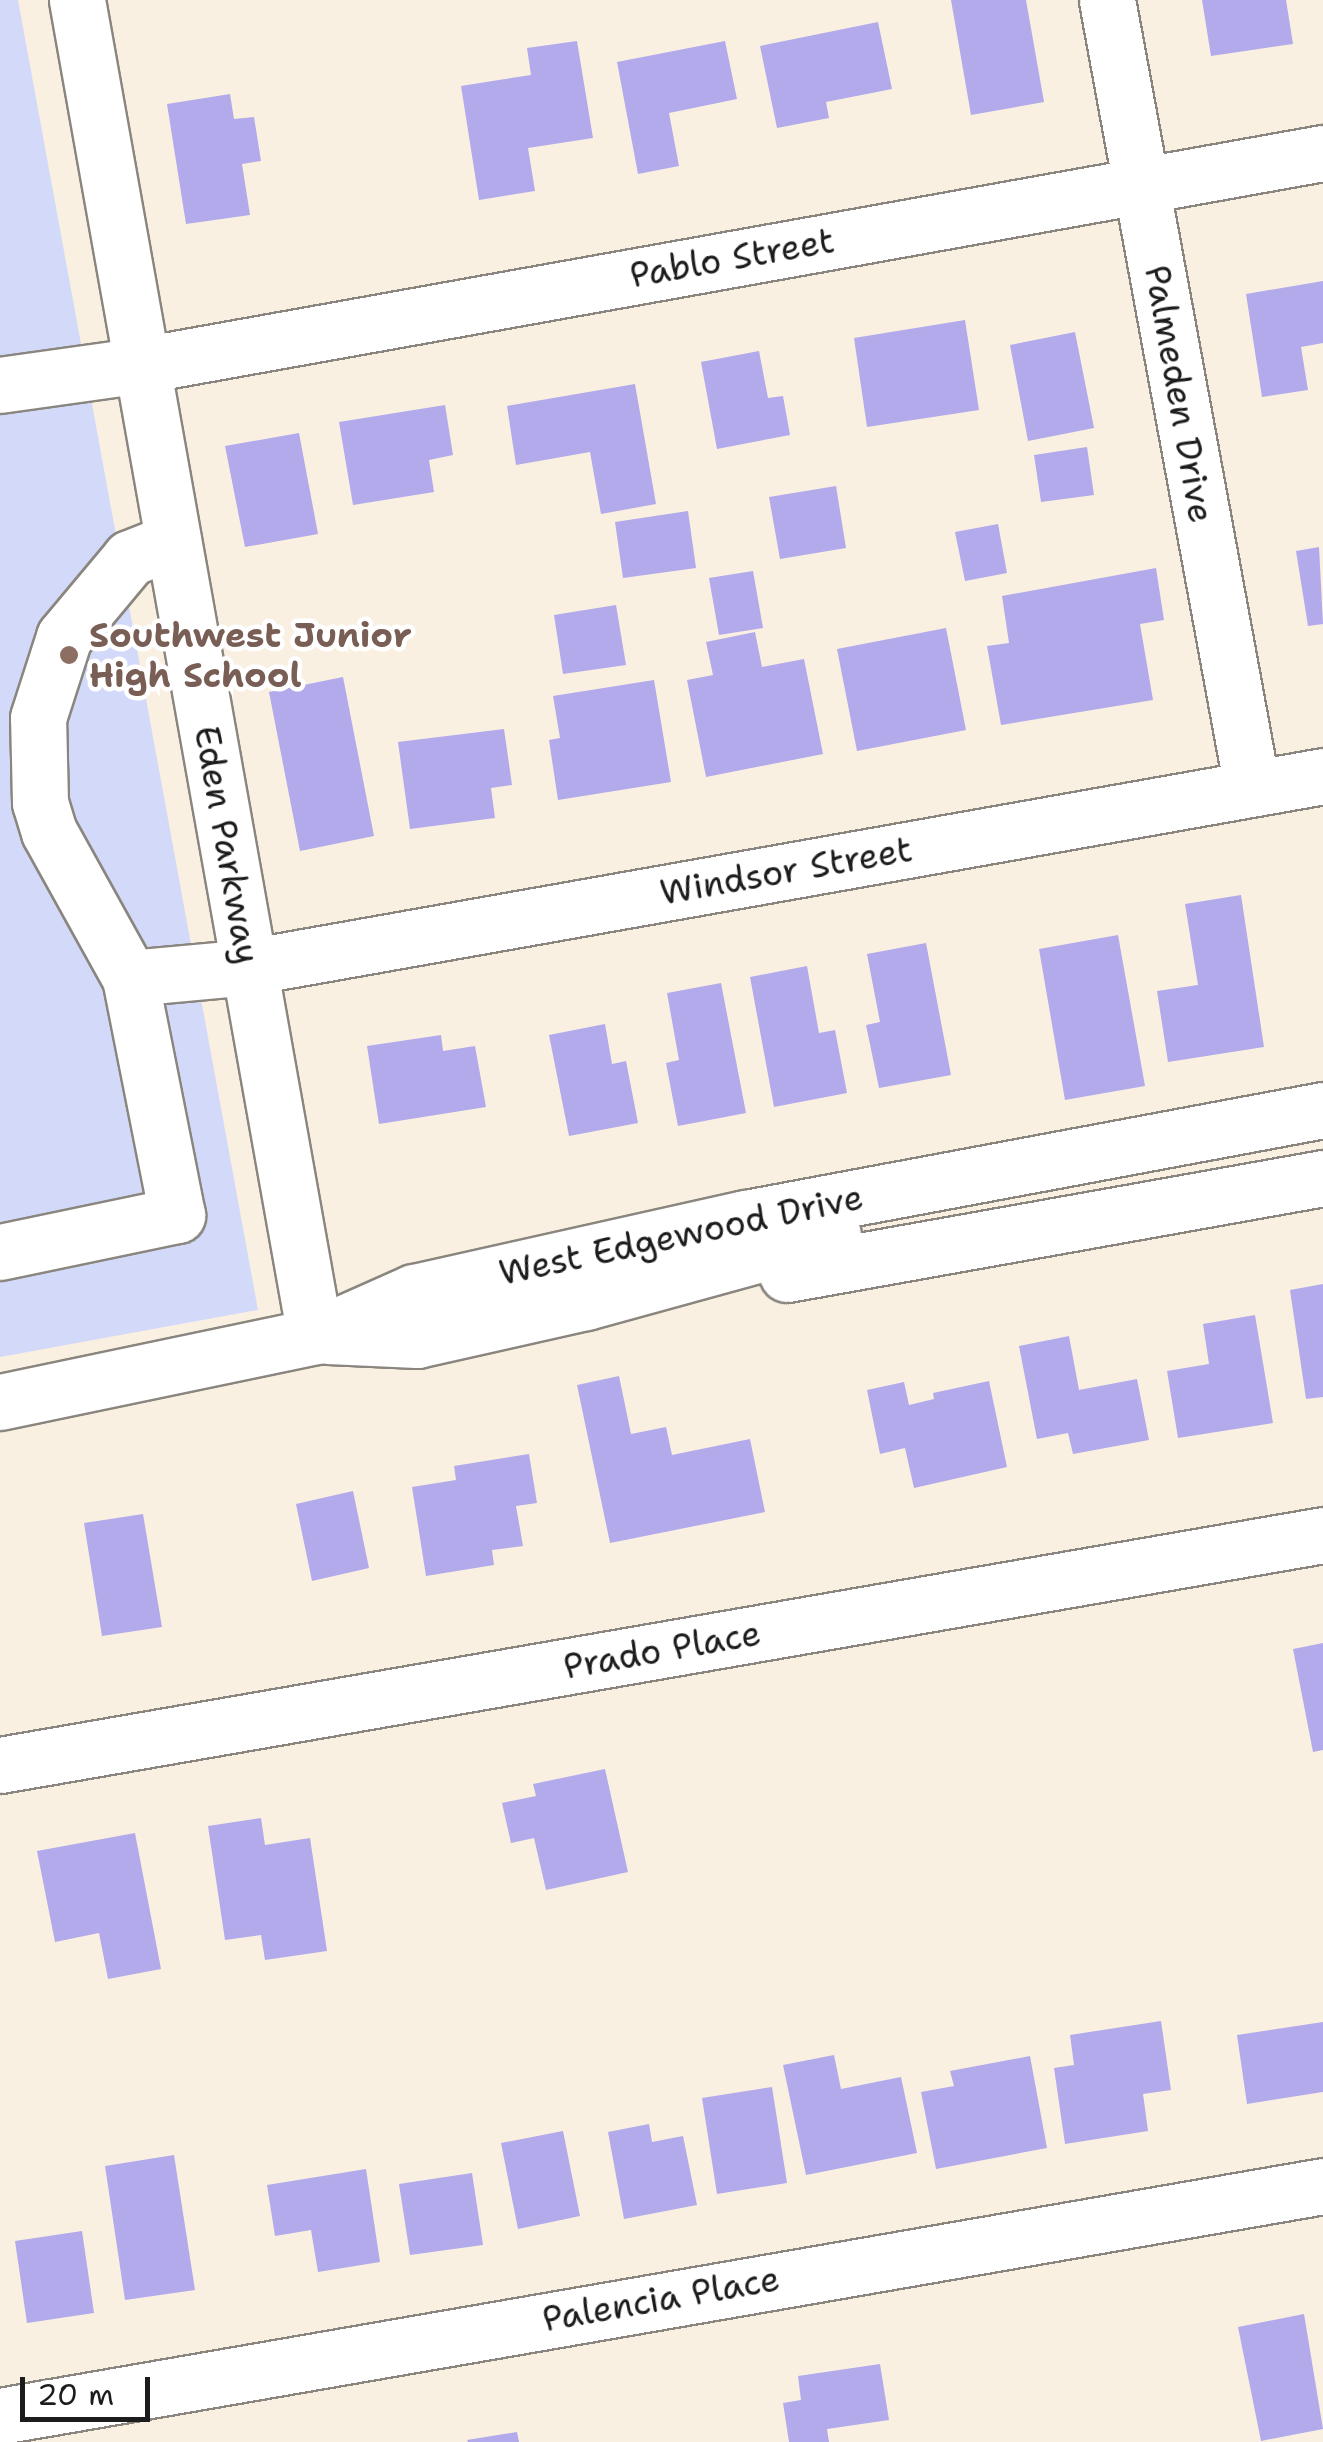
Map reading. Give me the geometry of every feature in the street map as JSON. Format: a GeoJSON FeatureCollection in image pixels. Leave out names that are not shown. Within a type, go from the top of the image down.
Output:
{"type":"FeatureCollection","features":[{"type":"Feature","properties":{"kind":"street","name":"Eden Parkway"},"geometry":{"type":"LineString","coordinates":[[77,0],[315,1336]]}},
{"type":"Feature","properties":{"kind":"street","name":"Palmeden Drive"},"geometry":{"type":"LineString","coordinates":[[1107,0],[1252,788]]}},
{"type":"Feature","properties":{"kind":"street","name":"Pablo Street"},"geometry":{"type":"LineString","coordinates":[[0,385],[142,365],[1323,153]]}},
{"type":"Feature","properties":{"kind":"street"},"geometry":{"type":"LineString","coordinates":[[0,1252],[177,1215],[130,978],[49,832],[40,803],[38,718],[64,637],[130,558],[173,540]]}},
{"type":"Feature","properties":{"kind":"street","name":"Windsor Street"},"geometry":{"type":"LineString","coordinates":[[130,978],[248,967],[1323,776]]}},
{"type":"Feature","properties":{"kind":"street","name":"West Edgewood Drive"},"geometry":{"type":"LineString","coordinates":[[0,1402],[315,1336],[414,1292],[746,1218],[1323,1110]]}},
{"type":"Feature","properties":{"kind":"street","name":"West Edgewood Drive"},"geometry":{"type":"LineString","coordinates":[[315,1336],[417,1340],[586,1302],[806,1242],[1056,1161]]}},
{"type":"Feature","properties":{"kind":"street","name":"West Edgewood Drive"},"geometry":{"type":"LineString","coordinates":[[586,1302],[734,1284],[1323,1178]]}},
{"type":"Feature","properties":{"kind":"street","name":"Prado Place"},"geometry":{"type":"LineString","coordinates":[[0,1766],[1323,1535]]}},
{"type":"Feature","properties":{"kind":"street","name":"Palencia Place"},"geometry":{"type":"LineString","coordinates":[[0,2416],[1323,2186]]}},
{"type":"Feature","properties":{"kind":"shaded area","name":"Southwest Junior High School"},"geometry":{"type":"Polygon","coordinates":[[[0,0],[18,0],[258,1310],[0,1357],[0,0]]]}},
{"type":"Feature","properties":{"kind":"building"},"geometry":{"type":"Polygon","coordinates":[[[951,0],[1026,0],[1044,102],[971,115],[951,0]]]}},
{"type":"Feature","properties":{"kind":"building"},"geometry":{"type":"Polygon","coordinates":[[[1202,0],[1286,0],[1293,44],[1211,56],[1202,0]]]}},
{"type":"Feature","properties":{"kind":"building"},"geometry":{"type":"Polygon","coordinates":[[[878,22],[892,89],[826,102],[829,118],[777,128],[760,46],[878,22]]]}},
{"type":"Feature","properties":{"kind":"building"},"geometry":{"type":"Polygon","coordinates":[[[577,41],[593,138],[528,148],[535,191],[479,200],[461,86],[531,75],[527,48],[577,41]]]}},
{"type":"Feature","properties":{"kind":"building"},"geometry":{"type":"Polygon","coordinates":[[[725,41],[737,99],[669,113],[679,166],[638,174],[617,62],[725,41]]]}},
{"type":"Feature","properties":{"kind":"building"},"geometry":{"type":"Polygon","coordinates":[[[230,94],[234,119],[254,117],[261,161],[242,164],[250,215],[186,224],[167,104],[230,94]]]}},
{"type":"Feature","properties":{"kind":"building"},"geometry":{"type":"Polygon","coordinates":[[[1323,281],[1323,343],[1301,347],[1308,390],[1262,397],[1246,294],[1323,281]]]}},
{"type":"Feature","properties":{"kind":"building"},"geometry":{"type":"Polygon","coordinates":[[[965,320],[979,410],[867,427],[854,338],[965,320]]]}},
{"type":"Feature","properties":{"kind":"building"},"geometry":{"type":"Polygon","coordinates":[[[1075,332],[1094,428],[1028,441],[1010,345],[1075,332]]]}},
{"type":"Feature","properties":{"kind":"building"},"geometry":{"type":"Polygon","coordinates":[[[759,351],[768,398],[783,396],[790,435],[717,449],[701,362],[759,351]]]}},
{"type":"Feature","properties":{"kind":"building"},"geometry":{"type":"Polygon","coordinates":[[[635,384],[656,504],[601,514],[590,452],[516,465],[507,406],[635,384]]]}},
{"type":"Feature","properties":{"kind":"building"},"geometry":{"type":"Polygon","coordinates":[[[445,405],[453,455],[429,460],[434,492],[353,505],[339,422],[445,405]]]}},
{"type":"Feature","properties":{"kind":"building"},"geometry":{"type":"Polygon","coordinates":[[[299,433],[318,534],[245,547],[225,446],[299,433]]]}},
{"type":"Feature","properties":{"kind":"building"},"geometry":{"type":"Polygon","coordinates":[[[1087,447],[1094,495],[1041,502],[1034,455],[1087,447]]]}},
{"type":"Feature","properties":{"kind":"building"},"geometry":{"type":"Polygon","coordinates":[[[836,486],[846,548],[780,559],[769,497],[836,486]]]}},
{"type":"Feature","properties":{"kind":"building"},"geometry":{"type":"Polygon","coordinates":[[[688,511],[696,568],[623,578],[615,522],[688,511]]]}},
{"type":"Feature","properties":{"kind":"building"},"geometry":{"type":"Polygon","coordinates":[[[998,524],[1007,573],[965,581],[955,532],[998,524]]]}},
{"type":"Feature","properties":{"kind":"building"},"geometry":{"type":"Polygon","coordinates":[[[1319,547],[1323,624],[1308,626],[1296,551],[1319,547]]]}},
{"type":"Feature","properties":{"kind":"building"},"geometry":{"type":"Polygon","coordinates":[[[1156,568],[1164,620],[1140,624],[1153,700],[1001,725],[987,646],[1009,643],[1002,596],[1156,568]]]}},
{"type":"Feature","properties":{"kind":"building"},"geometry":{"type":"Polygon","coordinates":[[[753,571],[763,628],[719,635],[709,578],[753,571]]]}},
{"type":"Feature","properties":{"kind":"building"},"geometry":{"type":"Polygon","coordinates":[[[616,605],[626,665],[563,674],[554,615],[616,605]]]}},
{"type":"Feature","properties":{"kind":"building"},"geometry":{"type":"Polygon","coordinates":[[[946,628],[966,730],[857,751],[837,649],[946,628]]]}},
{"type":"Feature","properties":{"kind":"building"},"geometry":{"type":"Polygon","coordinates":[[[755,632],[762,667],[804,659],[823,754],[706,777],[687,680],[713,675],[706,642],[755,632]]]}},
{"type":"Feature","properties":{"kind":"building"},"geometry":{"type":"Polygon","coordinates":[[[343,677],[374,836],[300,851],[269,692],[343,677]]]}},
{"type":"Feature","properties":{"kind":"building"},"geometry":{"type":"Polygon","coordinates":[[[654,680],[671,782],[558,800],[549,740],[560,738],[553,696],[654,680]]]}},
{"type":"Feature","properties":{"kind":"building"},"geometry":{"type":"Polygon","coordinates":[[[504,729],[512,785],[491,788],[495,818],[410,829],[398,742],[504,729]]]}},
{"type":"Feature","properties":{"kind":"building"},"geometry":{"type":"Polygon","coordinates":[[[1241,895],[1264,1047],[1168,1062],[1157,991],[1198,985],[1185,904],[1241,895]]]}},
{"type":"Feature","properties":{"kind":"building"},"geometry":{"type":"Polygon","coordinates":[[[1118,935],[1145,1086],[1065,1100],[1039,949],[1118,935]]]}},
{"type":"Feature","properties":{"kind":"building"},"geometry":{"type":"Polygon","coordinates":[[[926,943],[951,1075],[879,1088],[866,1025],[880,1022],[867,954],[926,943]]]}},
{"type":"Feature","properties":{"kind":"building"},"geometry":{"type":"Polygon","coordinates":[[[807,966],[819,1033],[835,1030],[847,1093],[774,1107],[750,977],[807,966]]]}},
{"type":"Feature","properties":{"kind":"building"},"geometry":{"type":"Polygon","coordinates":[[[721,983],[746,1113],[678,1126],[666,1063],[679,1060],[667,993],[721,983]]]}},
{"type":"Feature","properties":{"kind":"building"},"geometry":{"type":"Polygon","coordinates":[[[605,1024],[612,1064],[626,1061],[638,1123],[569,1136],[549,1035],[605,1024]]]}},
{"type":"Feature","properties":{"kind":"building"},"geometry":{"type":"Polygon","coordinates":[[[441,1035],[443,1051],[475,1046],[486,1107],[379,1124],[367,1046],[441,1035]]]}},
{"type":"Feature","properties":{"kind":"building"},"geometry":{"type":"Polygon","coordinates":[[[1323,1284],[1323,1397],[1306,1399],[1290,1290],[1323,1284]]]}},
{"type":"Feature","properties":{"kind":"building"},"geometry":{"type":"Polygon","coordinates":[[[1255,1315],[1273,1423],[1178,1438],[1167,1371],[1209,1364],[1203,1324],[1255,1315]]]}},
{"type":"Feature","properties":{"kind":"building"},"geometry":{"type":"Polygon","coordinates":[[[1069,1336],[1079,1390],[1137,1379],[1149,1440],[1073,1454],[1068,1433],[1037,1439],[1019,1346],[1069,1336]]]}},
{"type":"Feature","properties":{"kind":"building"},"geometry":{"type":"Polygon","coordinates":[[[619,1376],[631,1434],[666,1427],[672,1455],[750,1439],[765,1512],[610,1543],[577,1385],[619,1376]]]}},
{"type":"Feature","properties":{"kind":"building"},"geometry":{"type":"Polygon","coordinates":[[[989,1381],[1007,1467],[914,1488],[905,1448],[880,1454],[867,1390],[904,1382],[909,1405],[934,1399],[933,1393],[989,1381]]]}},
{"type":"Feature","properties":{"kind":"building"},"geometry":{"type":"Polygon","coordinates":[[[529,1454],[537,1503],[516,1506],[523,1546],[492,1550],[494,1565],[426,1576],[412,1487],[456,1480],[454,1466],[529,1454]]]}},
{"type":"Feature","properties":{"kind":"building"},"geometry":{"type":"Polygon","coordinates":[[[353,1491],[369,1568],[312,1581],[296,1504],[353,1491]]]}},
{"type":"Feature","properties":{"kind":"building"},"geometry":{"type":"Polygon","coordinates":[[[143,1514],[162,1627],[102,1636],[84,1523],[143,1514]]]}},
{"type":"Feature","properties":{"kind":"building"},"geometry":{"type":"Polygon","coordinates":[[[1323,1643],[1323,1750],[1313,1752],[1293,1649],[1323,1643]]]}},
{"type":"Feature","properties":{"kind":"building"},"geometry":{"type":"Polygon","coordinates":[[[605,1769],[628,1872],[546,1890],[534,1838],[511,1843],[502,1803],[536,1796],[533,1784],[605,1769]]]}},
{"type":"Feature","properties":{"kind":"building"},"geometry":{"type":"Polygon","coordinates":[[[261,1818],[265,1845],[310,1838],[327,1951],[265,1960],[261,1935],[225,1940],[208,1826],[261,1818]]]}},
{"type":"Feature","properties":{"kind":"building"},"geometry":{"type":"Polygon","coordinates":[[[135,1833],[161,1969],[108,1979],[99,1933],[55,1942],[37,1851],[135,1833]]]}},
{"type":"Feature","properties":{"kind":"building"},"geometry":{"type":"Polygon","coordinates":[[[1161,2021],[1171,2090],[1143,2094],[1148,2131],[1065,2144],[1054,2068],[1074,2065],[1070,2035],[1161,2021]]]}},
{"type":"Feature","properties":{"kind":"building"},"geometry":{"type":"Polygon","coordinates":[[[1323,2022],[1323,2092],[1247,2104],[1237,2035],[1323,2022]]]}},
{"type":"Feature","properties":{"kind":"building"},"geometry":{"type":"Polygon","coordinates":[[[834,2055],[841,2089],[901,2077],[917,2153],[806,2175],[783,2065],[834,2055]]]}},
{"type":"Feature","properties":{"kind":"building"},"geometry":{"type":"Polygon","coordinates":[[[1030,2056],[1047,2148],[936,2169],[921,2092],[954,2086],[950,2071],[1030,2056]]]}},
{"type":"Feature","properties":{"kind":"building"},"geometry":{"type":"Polygon","coordinates":[[[772,2087],[787,2183],[717,2194],[702,2098],[772,2087]]]}},
{"type":"Feature","properties":{"kind":"building"},"geometry":{"type":"Polygon","coordinates":[[[649,2124],[652,2142],[683,2136],[697,2205],[624,2219],[608,2132],[649,2124]]]}},
{"type":"Feature","properties":{"kind":"building"},"geometry":{"type":"Polygon","coordinates":[[[563,2131],[580,2216],[518,2229],[501,2143],[563,2131]]]}},
{"type":"Feature","properties":{"kind":"building"},"geometry":{"type":"Polygon","coordinates":[[[174,2155],[195,2290],[125,2300],[105,2166],[174,2155]]]}},
{"type":"Feature","properties":{"kind":"building"},"geometry":{"type":"Polygon","coordinates":[[[366,2169],[380,2262],[318,2272],[311,2230],[275,2236],[267,2185],[366,2169]]]}},
{"type":"Feature","properties":{"kind":"building"},"geometry":{"type":"Polygon","coordinates":[[[472,2173],[483,2245],[410,2255],[399,2184],[472,2173]]]}},
{"type":"Feature","properties":{"kind":"building"},"geometry":{"type":"Polygon","coordinates":[[[82,2231],[94,2313],[27,2323],[15,2241],[82,2231]]]}},
{"type":"Feature","properties":{"kind":"building"},"geometry":{"type":"Polygon","coordinates":[[[1304,2314],[1323,2429],[1261,2441],[1238,2327],[1304,2314]]]}},
{"type":"Feature","properties":{"kind":"building"},"geometry":{"type":"Polygon","coordinates":[[[880,2364],[889,2420],[827,2429],[829,2442],[789,2442],[783,2403],[801,2400],[798,2376],[880,2364]]]}},
{"type":"Feature","properties":{"kind":"building"},"geometry":{"type":"Polygon","coordinates":[[[517,2432],[519,2442],[467,2440],[517,2432]]]}},
{"type":"Feature","properties":{"kind":"place","name":"Southwest Junior High School"},"geometry":{"type":"Point","coordinates":[69,655]}}]}
